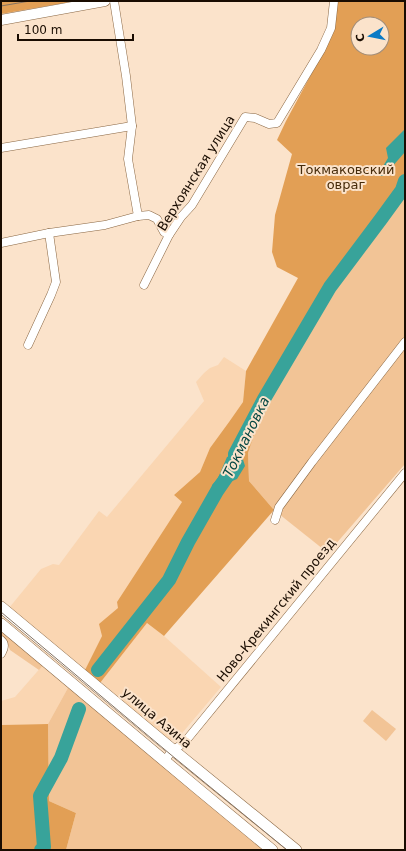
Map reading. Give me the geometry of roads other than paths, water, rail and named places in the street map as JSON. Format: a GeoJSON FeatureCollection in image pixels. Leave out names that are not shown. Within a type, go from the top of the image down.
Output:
{"type":"FeatureCollection","features":[{"type":"Feature","properties":{"kind":"main road","name":"улица Азина"},"geometry":{"type":"LineString","coordinates":[[2,609],[296,850]]}},
{"type":"Feature","properties":{"kind":"main road"},"geometry":{"type":"LineString","coordinates":[[1,624],[272,850]]}},
{"type":"Feature","properties":{"kind":"street"},"geometry":{"type":"LineString","coordinates":[[1,20],[105,1]]}},
{"type":"Feature","properties":{"kind":"street"},"geometry":{"type":"LineString","coordinates":[[114,1],[132,126],[128,159],[138,216]]}},
{"type":"Feature","properties":{"kind":"street","name":"Верхоянская улица"},"geometry":{"type":"LineString","coordinates":[[144,285],[181,217],[192,205],[245,118],[254,118],[269,124],[277,123],[320,50],[330,28],[334,1]]}},
{"type":"Feature","properties":{"kind":"street"},"geometry":{"type":"LineString","coordinates":[[1,148],[132,126]]}},
{"type":"Feature","properties":{"kind":"street"},"geometry":{"type":"LineString","coordinates":[[1,243],[149,215],[157,219],[164,232],[170,236]]}},
{"type":"Feature","properties":{"kind":"street"},"geometry":{"type":"LineString","coordinates":[[28,345],[56,282],[49,233]]}},
{"type":"Feature","properties":{"kind":"street"},"geometry":{"type":"LineString","coordinates":[[275,520],[279,507],[405,342]]}},
{"type":"Feature","properties":{"kind":"street","name":"Ново-Крекингский проезд"},"geometry":{"type":"LineString","coordinates":[[164,761],[173,750],[184,743],[405,473]]}},
{"type":"Feature","properties":{"kind":"street"},"geometry":{"type":"LineString","coordinates":[[1,640],[4,648],[1,654]]}},
{"type":"Feature","properties":{"kind":"water"},"geometry":{"type":"Polygon","coordinates":[[[405,129],[405,152],[384,176],[380,176],[382,168],[388,158],[386,148],[405,129]]]}},
{"type":"Feature","properties":{"kind":"water"},"geometry":{"type":"Polygon","coordinates":[[[242,453],[245,466],[237,479],[230,482],[221,490],[211,493],[212,485],[218,478],[227,457],[242,453]]]}},
{"type":"Feature","properties":{"kind":"waterway","name":"Токмановка"},"geometry":{"type":"LineString","coordinates":[[98,670],[169,580],[188,542],[217,491],[235,465],[235,454],[264,399],[330,287],[402,190],[405,181]]}},
{"type":"Feature","properties":{"kind":"waterway","name":"Токмановка"},"geometry":{"type":"LineString","coordinates":[[41,850],[44,847],[40,796],[61,758],[79,709]]}},
{"type":"Feature","properties":{"kind":"tram line"},"geometry":{"type":"LineString","coordinates":[[1,6],[30,1]]}},
{"type":"Feature","properties":{"kind":"tram line"},"geometry":{"type":"LineString","coordinates":[[1,612],[287,850]]}},
{"type":"Feature","properties":{"kind":"park label","name":"Токмаковский овраг"},"geometry":{"type":"Point","coordinates":[346,176]}}]}
